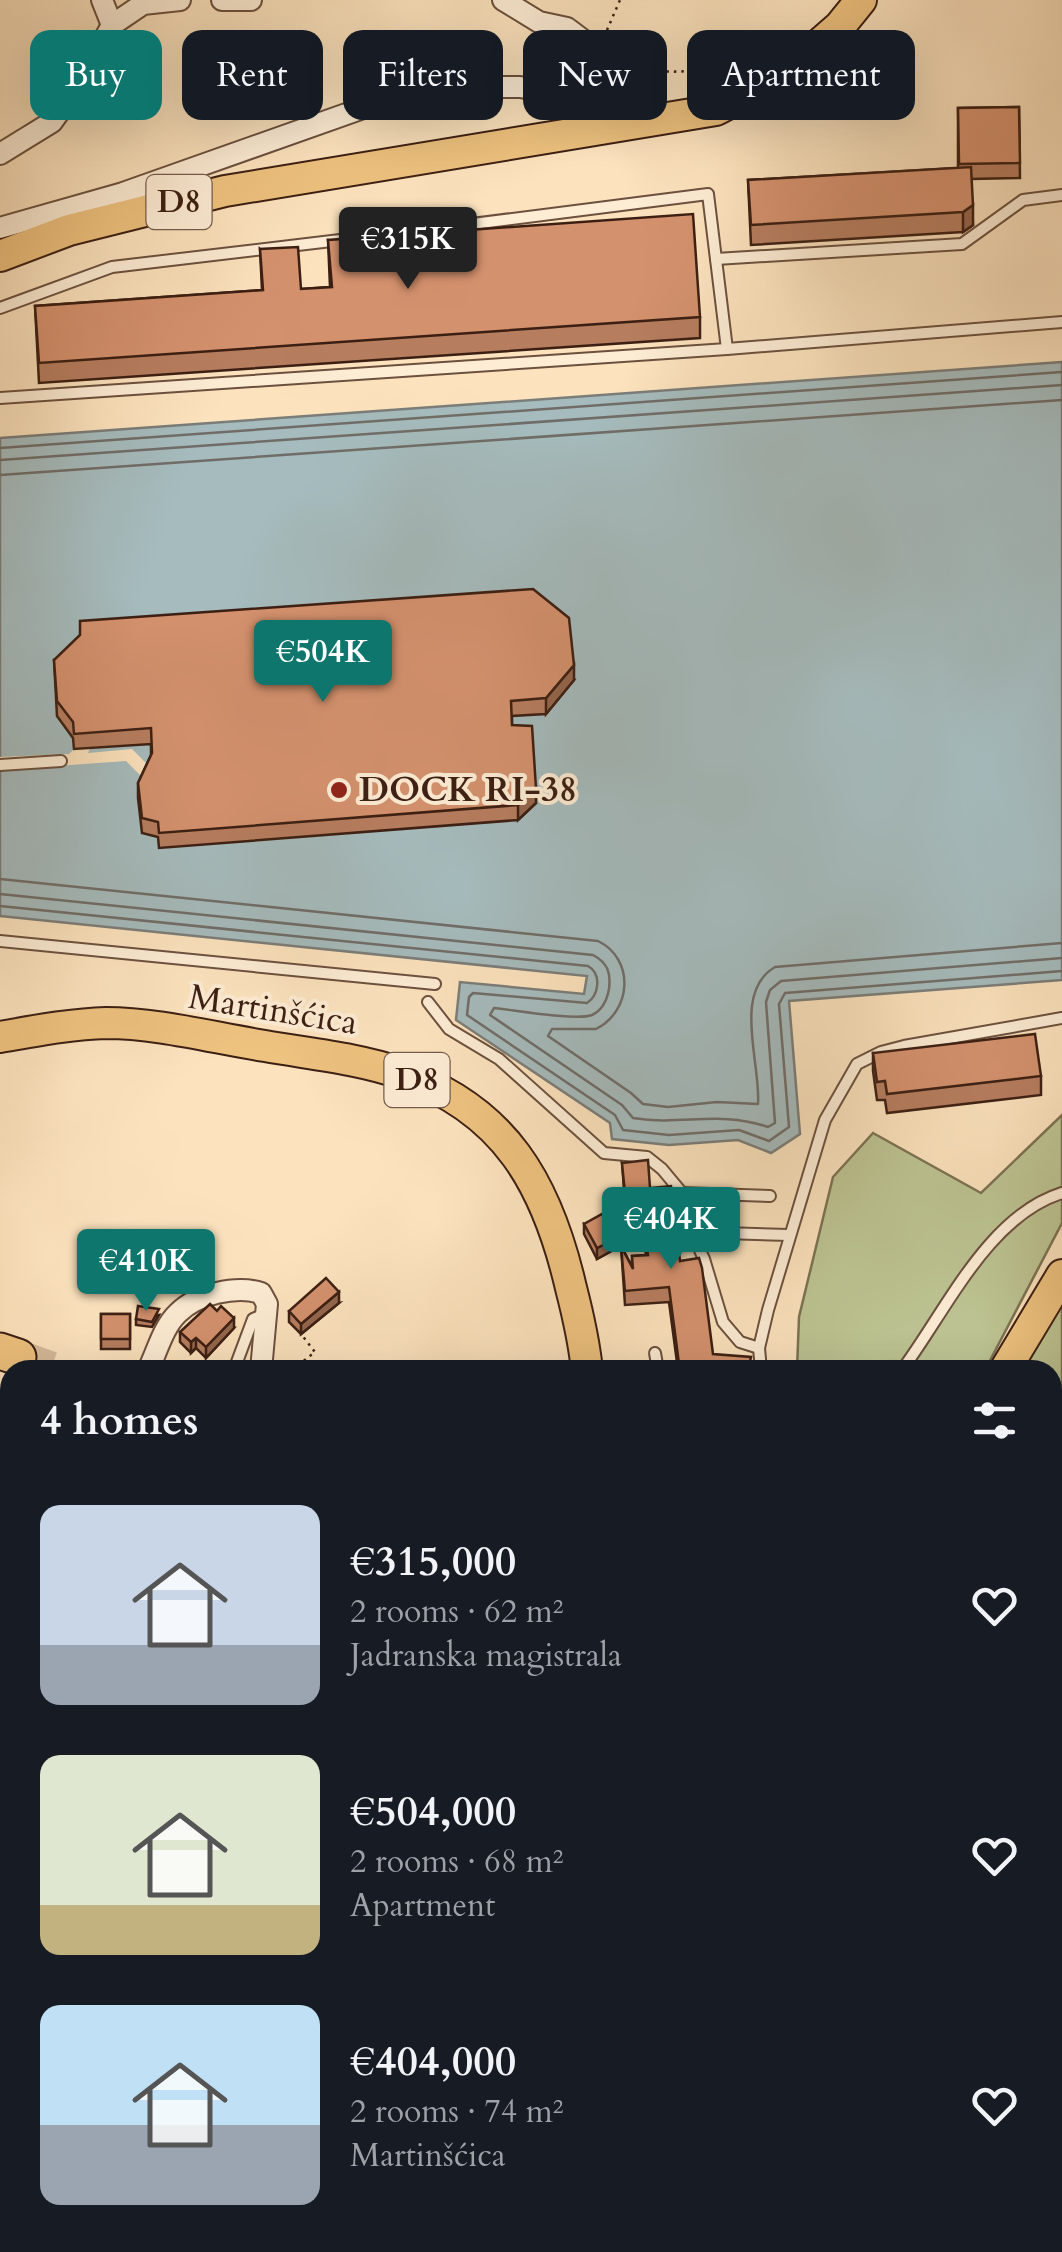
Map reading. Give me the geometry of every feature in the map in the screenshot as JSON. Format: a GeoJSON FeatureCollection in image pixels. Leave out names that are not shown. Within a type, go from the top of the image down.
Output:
{"type":"FeatureCollection","features":[{"type":"Feature","properties":{"kind":"main road","name":"D8"},"geometry":{"type":"LineString","coordinates":[[0,256],[69,230],[225,191],[716,110],[786,74],[840,26],[860,0]]}},
{"type":"Feature","properties":{"kind":"main road","name":"Martinšćica"},"geometry":{"type":"LineString","coordinates":[[0,1036],[108,1023],[153,1028],[346,1058],[442,1090],[490,1122],[527,1168],[558,1232],[586,1360]]}},
{"type":"Feature","properties":{"kind":"main road"},"geometry":{"type":"LineString","coordinates":[[1012,1360],[1062,1275]]}},
{"type":"Feature","properties":{"kind":"street"},"geometry":{"type":"LineString","coordinates":[[102,0],[112,25]]}},
{"type":"Feature","properties":{"kind":"street"},"geometry":{"type":"LineString","coordinates":[[0,154],[52,122],[80,83],[112,25],[143,4],[180,0]]}},
{"type":"Feature","properties":{"kind":"street"},"geometry":{"type":"LineString","coordinates":[[222,0],[251,0]]}},
{"type":"Feature","properties":{"kind":"street"},"geometry":{"type":"LineString","coordinates":[[504,0],[539,22],[570,30]]}},
{"type":"Feature","properties":{"kind":"street"},"geometry":{"type":"LineString","coordinates":[[0,228],[123,193],[242,148],[438,88],[523,88]]}},
{"type":"Feature","properties":{"kind":"street"},"geometry":{"type":"LineString","coordinates":[[153,1360],[178,1312],[197,1300],[223,1292],[254,1291],[265,1298],[262,1360]]}},
{"type":"Feature","properties":{"kind":"lane"},"geometry":{"type":"LineString","coordinates":[[0,308],[112,267],[708,194],[728,349]]}},
{"type":"Feature","properties":{"kind":"lane"},"geometry":{"type":"LineString","coordinates":[[716,259],[962,244],[1023,200],[1062,195]]}},
{"type":"Feature","properties":{"kind":"lane"},"geometry":{"type":"LineString","coordinates":[[0,398],[728,349],[1062,322]]}},
{"type":"Feature","properties":{"kind":"lane"},"geometry":{"type":"LineString","coordinates":[[0,766],[61,760]]}},
{"type":"Feature","properties":{"kind":"lane"},"geometry":{"type":"LineString","coordinates":[[0,941],[435,984]]}},
{"type":"Feature","properties":{"kind":"lane"},"geometry":{"type":"LineString","coordinates":[[428,1002],[449,1030],[499,1059],[604,1153],[647,1158],[662,1169],[682,1193],[691,1232],[704,1259],[723,1322],[740,1342],[759,1348]]}},
{"type":"Feature","properties":{"kind":"lane"},"geometry":{"type":"LineString","coordinates":[[760,1360],[759,1348],[788,1235],[824,1120],[857,1064],[904,1046],[1062,1018]]}},
{"type":"Feature","properties":{"kind":"lane"},"geometry":{"type":"LineString","coordinates":[[682,1193],[770,1196]]}},
{"type":"Feature","properties":{"kind":"lane"},"geometry":{"type":"LineString","coordinates":[[909,1360],[1001,1231],[1032,1206],[1062,1193]]}},
{"type":"Feature","properties":{"kind":"lane"},"geometry":{"type":"LineString","coordinates":[[691,1232],[788,1235]]}},
{"type":"Feature","properties":{"kind":"lane"},"geometry":{"type":"LineString","coordinates":[[238,1360],[253,1319],[266,1313]]}},
{"type":"Feature","properties":{"kind":"lane"},"geometry":{"type":"LineString","coordinates":[[656,1353],[657,1360]]}},
{"type":"Feature","properties":{"kind":"path"},"geometry":{"type":"LineString","coordinates":[[608,30],[620,0]]}},
{"type":"Feature","properties":{"kind":"path"},"geometry":{"type":"LineString","coordinates":[[301,1334],[315,1352],[306,1360]]}},
{"type":"Feature","properties":{"kind":"green space"},"geometry":{"type":"Polygon","coordinates":[[[1062,1115],[1062,1223],[990,1360],[797,1360],[799,1317],[833,1177],[873,1133],[981,1193],[1062,1115]]]}},
{"type":"Feature","properties":{"kind":"green space"},"geometry":{"type":"Polygon","coordinates":[[[1062,1293],[1062,1360],[1024,1360],[1062,1293]]]}},
{"type":"Feature","properties":{"kind":"water"},"geometry":{"type":"Polygon","coordinates":[[[1062,362],[1062,980],[789,1001],[800,1134],[771,1153],[738,1140],[669,1145],[612,1139],[610,1123],[456,1020],[460,982],[584,994],[587,976],[0,916],[0,438],[1062,362]]]}},
{"type":"Feature","properties":{"kind":"pier"},"geometry":{"type":"Polygon","coordinates":[[[90,748],[88,753],[132,749],[152,769],[146,781],[126,761],[0,770],[0,757],[69,754],[74,749],[90,748]]]}},
{"type":"Feature","properties":{"kind":"building"},"geometry":{"type":"Polygon","coordinates":[[[1019,107],[1020,163],[959,164],[958,108],[1019,107]]]}},
{"type":"Feature","properties":{"kind":"building"},"geometry":{"type":"Polygon","coordinates":[[[971,167],[973,205],[963,212],[751,225],[748,180],[971,167]]]}},
{"type":"Feature","properties":{"kind":"building"},"geometry":{"type":"Polygon","coordinates":[[[693,214],[700,317],[39,363],[35,306],[263,290],[260,249],[298,247],[301,289],[332,287],[328,240],[693,214]]]}},
{"type":"Feature","properties":{"kind":"building"},"geometry":{"type":"Polygon","coordinates":[[[533,589],[569,618],[574,665],[546,698],[511,701],[512,725],[532,726],[536,788],[518,805],[159,833],[158,822],[142,818],[138,783],[152,753],[151,728],[74,734],[73,722],[57,701],[54,660],[80,635],[80,621],[533,589]]]}},
{"type":"Feature","properties":{"kind":"building"},"geometry":{"type":"Polygon","coordinates":[[[1035,1034],[1041,1076],[887,1094],[885,1081],[877,1082],[873,1053],[1035,1034]]]}},
{"type":"Feature","properties":{"kind":"building"},"geometry":{"type":"Polygon","coordinates":[[[648,1160],[650,1188],[671,1186],[680,1261],[699,1258],[702,1268],[713,1354],[751,1357],[750,1360],[678,1360],[669,1287],[625,1291],[621,1246],[633,1269],[632,1256],[648,1255],[642,1213],[627,1214],[622,1163],[648,1160]]]}},
{"type":"Feature","properties":{"kind":"building"},"geometry":{"type":"Polygon","coordinates":[[[602,1214],[615,1239],[597,1248],[584,1224],[602,1214]]]}},
{"type":"Feature","properties":{"kind":"building"},"geometry":{"type":"Polygon","coordinates":[[[326,1278],[339,1292],[301,1324],[289,1311],[326,1278]]]}},
{"type":"Feature","properties":{"kind":"building"},"geometry":{"type":"Polygon","coordinates":[[[210,1304],[217,1311],[221,1306],[234,1318],[206,1347],[196,1338],[191,1342],[180,1332],[210,1304]]]}},
{"type":"Feature","properties":{"kind":"building"},"geometry":{"type":"Polygon","coordinates":[[[138,1306],[159,1309],[152,1322],[136,1319],[138,1306]]]}},
{"type":"Feature","properties":{"kind":"building"},"geometry":{"type":"Polygon","coordinates":[[[101,1314],[130,1314],[130,1339],[101,1339],[101,1314]]]}},
{"type":"Feature","properties":{"kind":"tunnel"},"geometry":{"type":"LineString","coordinates":[[18,1357],[26,1360]]}},
{"type":"Feature","properties":{"kind":"place","name":"DOCK RI-38"},"geometry":{"type":"Point","coordinates":[339,790]}}]}
